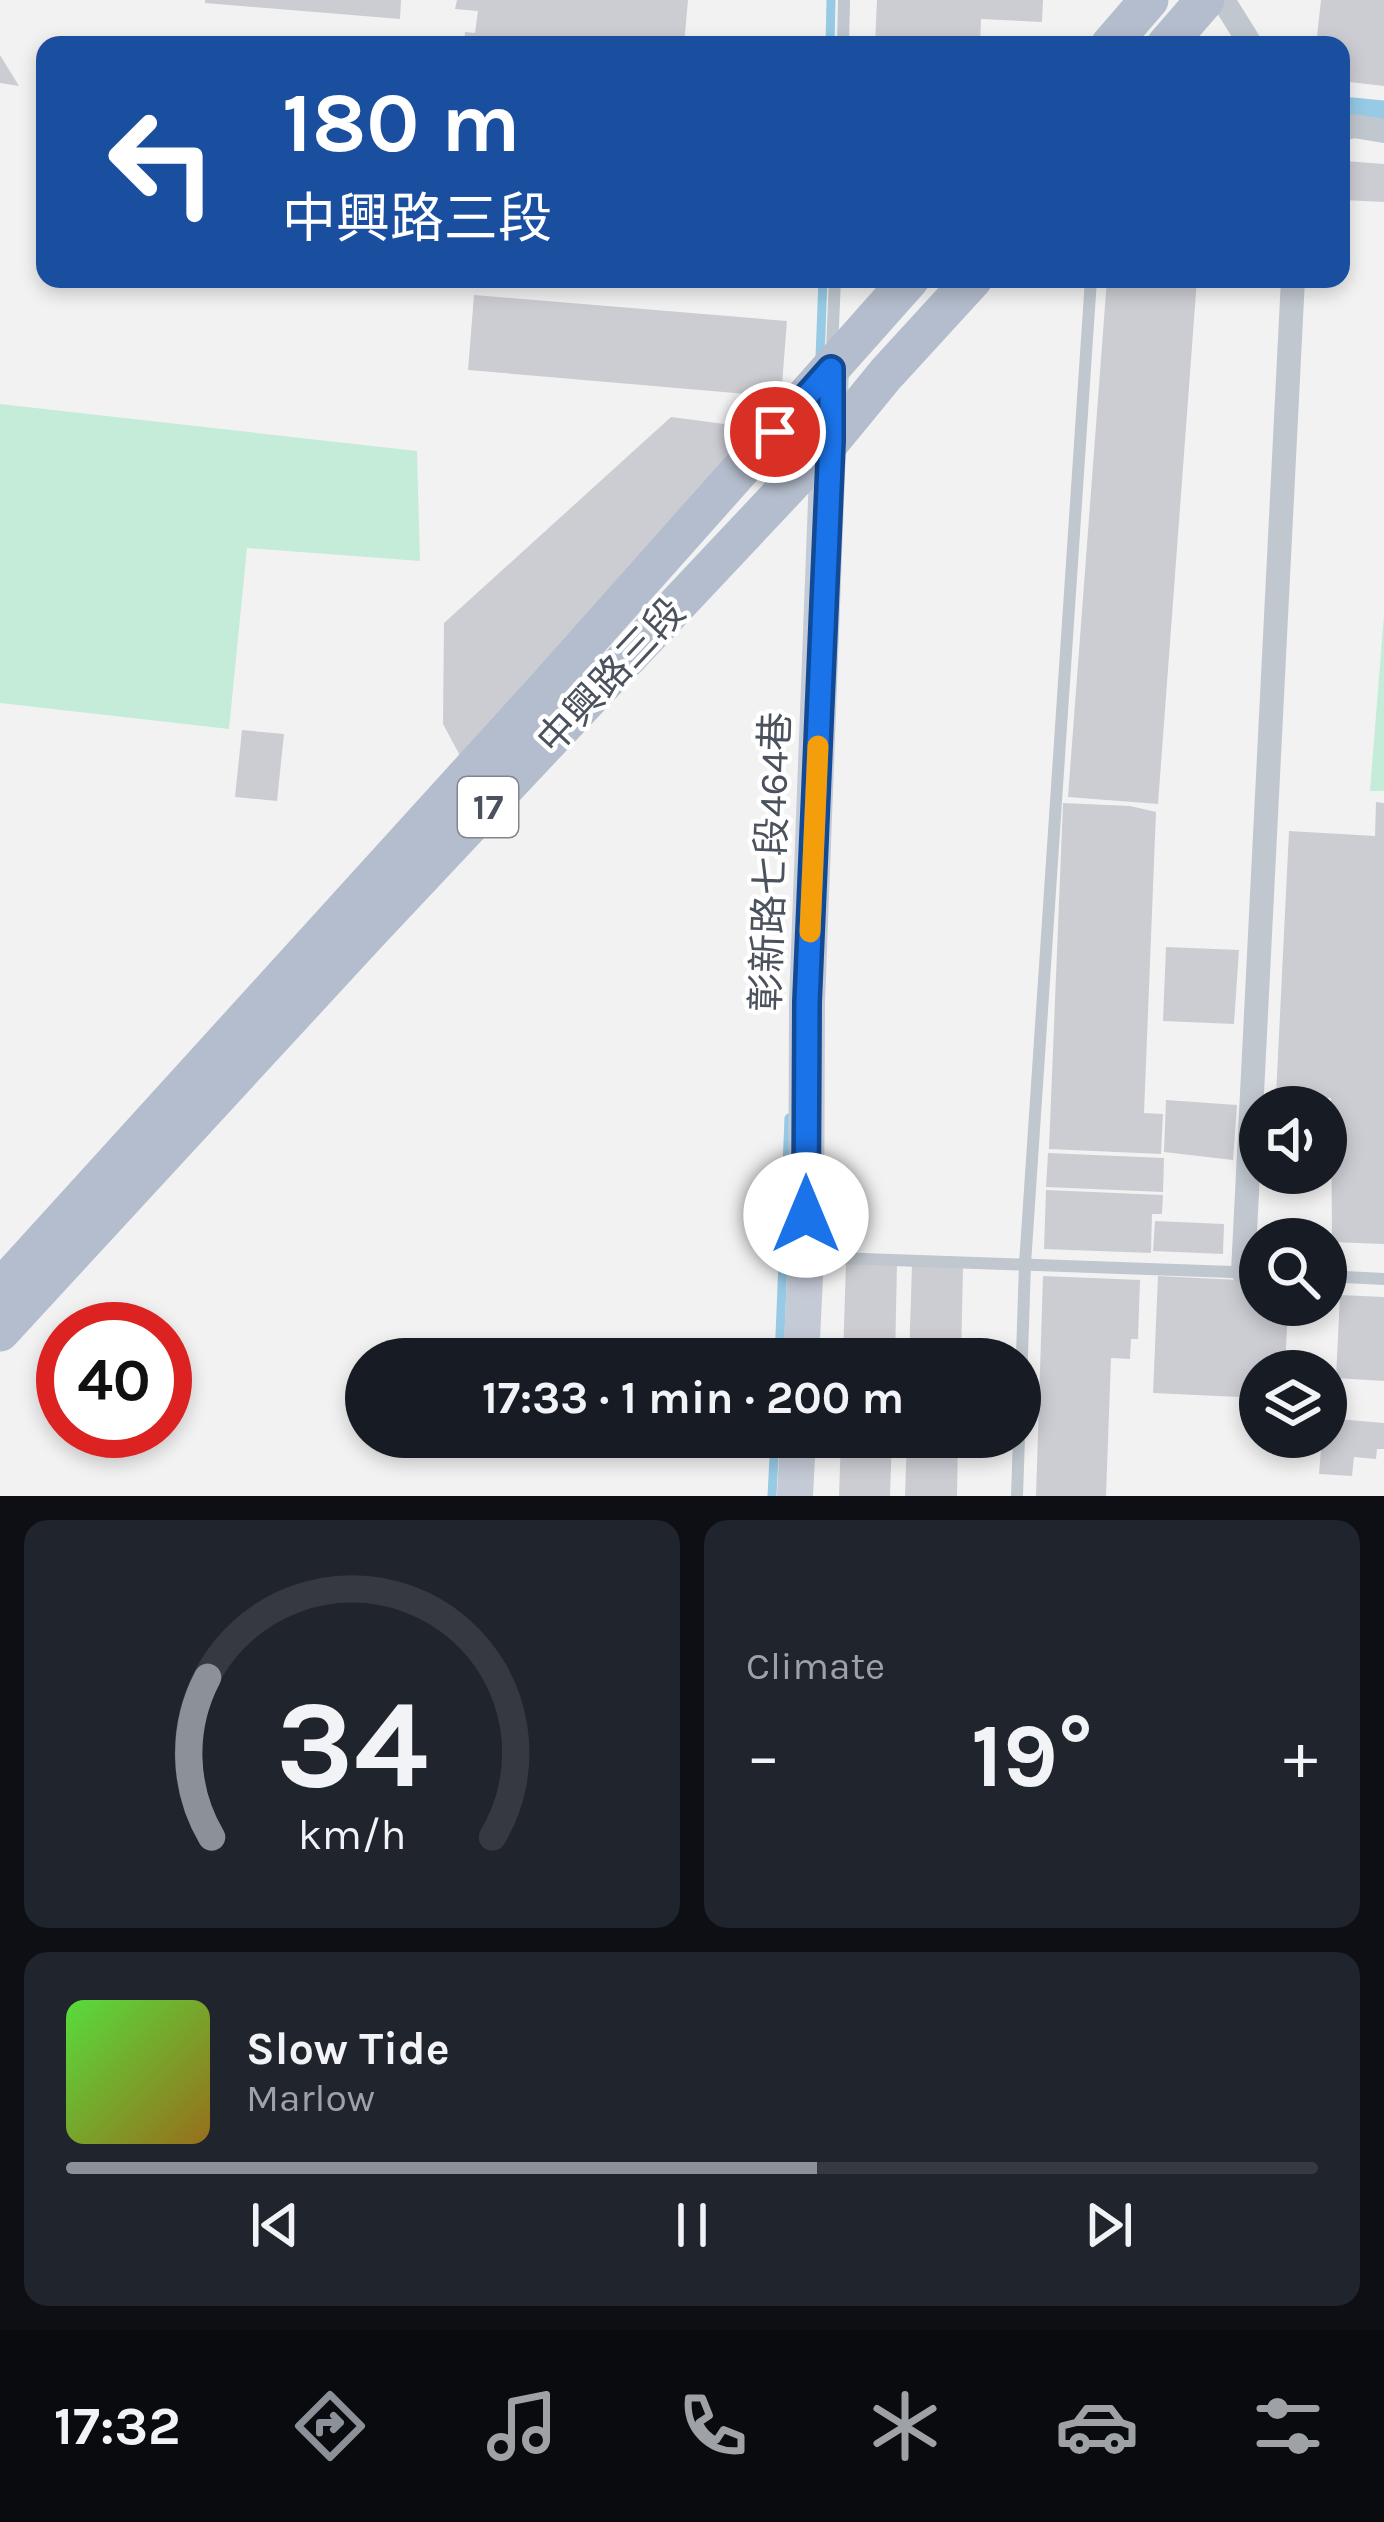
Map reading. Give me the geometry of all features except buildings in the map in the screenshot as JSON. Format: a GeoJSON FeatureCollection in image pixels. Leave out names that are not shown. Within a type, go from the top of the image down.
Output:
{"type":"FeatureCollection","features":[{"type":"Feature","properties":{"kind":"main road"},"geometry":{"type":"LineString","coordinates":[[1118,36],[1148,0]]}},
{"type":"Feature","properties":{"kind":"main road"},"geometry":{"type":"LineString","coordinates":[[1179,36],[1222,7]]}},
{"type":"Feature","properties":{"kind":"main road","name":"中興路三段"},"geometry":{"type":"LineString","coordinates":[[0,1289],[902,288]]}},
{"type":"Feature","properties":{"kind":"main road","name":"中興路三段"},"geometry":{"type":"LineString","coordinates":[[0,1332],[831,441],[965,288]]}},
{"type":"Feature","properties":{"kind":"street"},"geometry":{"type":"LineString","coordinates":[[1222,7],[1245,36]]}},
{"type":"Feature","properties":{"kind":"street"},"geometry":{"type":"LineString","coordinates":[[1350,127],[1384,131]]}},
{"type":"Feature","properties":{"kind":"street"},"geometry":{"type":"LineString","coordinates":[[1253,1218],[1293,288]]}},
{"type":"Feature","properties":{"kind":"street","name":"彰新路七段464巷"},"geometry":{"type":"LineString","coordinates":[[802,1338],[807,1002],[831,369]]}},
{"type":"Feature","properties":{"kind":"street"},"geometry":{"type":"LineString","coordinates":[[795,1496],[797,1458]]}},
{"type":"Feature","properties":{"kind":"lane"},"geometry":{"type":"LineString","coordinates":[[843,36],[844,0]]}},
{"type":"Feature","properties":{"kind":"lane"},"geometry":{"type":"LineString","coordinates":[[831,369],[835,288]]}},
{"type":"Feature","properties":{"kind":"lane"},"geometry":{"type":"LineString","coordinates":[[1023,1338],[1089,288]]}},
{"type":"Feature","properties":{"kind":"lane"},"geometry":{"type":"LineString","coordinates":[[806,1257],[1239,1273]]}},
{"type":"Feature","properties":{"kind":"lane"},"geometry":{"type":"LineString","coordinates":[[1347,1277],[1384,1279]]}},
{"type":"Feature","properties":{"kind":"lane"},"geometry":{"type":"LineString","coordinates":[[1017,1496],[1018,1458]]}},
{"type":"Feature","properties":{"kind":"green space"},"geometry":{"type":"Polygon","coordinates":[[[0,404],[417,451],[420,561],[247,548],[229,729],[0,703],[0,404]]]}},
{"type":"Feature","properties":{"kind":"green space"},"geometry":{"type":"Polygon","coordinates":[[[1384,614],[1384,791],[1370,791],[1384,614]]]}},
{"type":"Feature","properties":{"kind":"waterway"},"geometry":{"type":"LineString","coordinates":[[830,36],[831,0]]}},
{"type":"Feature","properties":{"kind":"waterway"},"geometry":{"type":"LineString","coordinates":[[1350,114],[1384,117]]}},
{"type":"Feature","properties":{"kind":"waterway"},"geometry":{"type":"LineString","coordinates":[[820,358],[823,288]]}},
{"type":"Feature","properties":{"kind":"waterway"},"geometry":{"type":"LineString","coordinates":[[780,1338],[789,1118]]}},
{"type":"Feature","properties":{"kind":"waterway"},"geometry":{"type":"LineString","coordinates":[[772,1496],[774,1458]]}},
{"type":"Feature","properties":{"kind":"slow traffic"},"geometry":{"type":"LineString","coordinates":[[810,932],[818,746]]}},
{"type":"Feature","properties":{"kind":"route"},"geometry":{"type":"LineString","coordinates":[[775,432],[831,369],[807,1002],[806,1215]]}}]}
